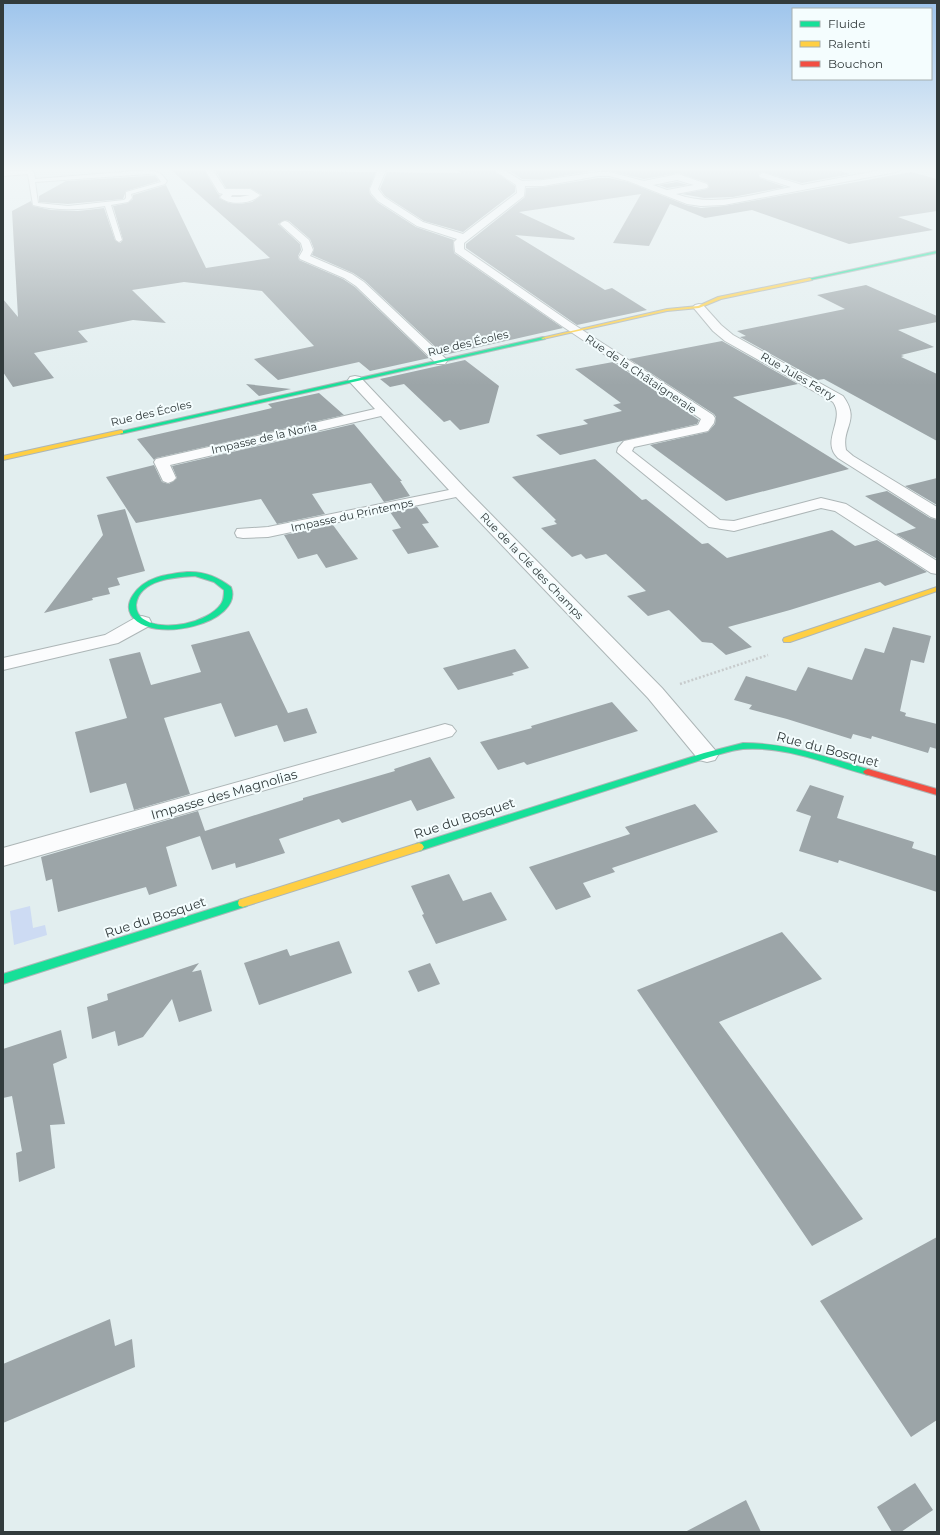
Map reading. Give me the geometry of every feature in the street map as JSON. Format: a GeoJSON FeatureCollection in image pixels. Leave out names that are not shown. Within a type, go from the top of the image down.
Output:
{"type":"FeatureCollection","features":[{"type":"Feature","properties":{"kind":"street"},"geometry":{"type":"LineString","coordinates":[[306,242],[308,250],[304,257],[348,276],[360,284],[441,361]]}},
{"type":"Feature","properties":{"kind":"street"},"geometry":{"type":"LineString","coordinates":[[459,242],[459,250],[575,330]]}},
{"type":"Feature","properties":{"kind":"street","name":"Rue des Écoles"},"geometry":{"type":"LineString","coordinates":[[3,458],[667,310],[699,307],[720,298],[937,252]]}},
{"type":"Feature","properties":{"kind":"street","name":"Rue Jules Ferry"},"geometry":{"type":"LineString","coordinates":[[699,307],[717,328],[729,338],[838,399],[844,404],[845,411],[838,444],[839,451],[848,459],[937,514]]}},
{"type":"Feature","properties":{"kind":"street","name":"Rue de la Châtaigneraie"},"geometry":{"type":"LineString","coordinates":[[575,330],[708,418],[707,423],[703,428],[629,444],[625,448],[624,452],[715,524],[734,526],[821,504],[840,507],[937,569]]}},
{"type":"Feature","properties":{"kind":"street","name":"Rue de la Clé des Champs"},"geometry":{"type":"LineString","coordinates":[[355,380],[460,492],[655,693],[707,754]]}},
{"type":"Feature","properties":{"kind":"street","name":"Impasse de la Noria"},"geometry":{"type":"LineString","coordinates":[[168,478],[161,462],[384,411]]}},
{"type":"Feature","properties":{"kind":"street","name":"Impasse du Printemps"},"geometry":{"type":"LineString","coordinates":[[243,533],[268,532],[460,492]]}},
{"type":"Feature","properties":{"kind":"street"},"geometry":{"type":"LineString","coordinates":[[3,664],[111,639],[142,622],[155,626],[171,628],[188,626],[204,621],[217,614],[226,605],[229,596],[227,588],[220,581],[208,576],[195,574],[164,578],[150,583],[140,590],[132,599],[131,607],[134,616],[142,622]]}},
{"type":"Feature","properties":{"kind":"street"},"geometry":{"type":"LineString","coordinates":[[787,640],[937,589]]}},
{"type":"Feature","properties":{"kind":"street","name":"Impasse des Magnolias"},"geometry":{"type":"LineString","coordinates":[[3,857],[445,731]]}},
{"type":"Feature","properties":{"kind":"street","name":"Rue du Bosquet"},"geometry":{"type":"LineString","coordinates":[[3,979],[707,754],[741,746],[766,746],[789,750],[937,792]]}},
{"type":"Feature","properties":{"kind":"path"},"geometry":{"type":"LineString","coordinates":[[655,693],[775,653],[787,640]]}},
{"type":"Feature","properties":{"kind":"water"},"geometry":{"type":"Polygon","coordinates":[[[30,906],[33,928],[45,925],[47,935],[14,945],[10,911],[30,906]]]}},
{"type":"Feature","properties":{"kind":"building"},"geometry":{"type":"Polygon","coordinates":[[[14,242],[118,242],[120,243],[121,242],[193,242],[206,268],[270,258],[252,242],[297,242],[300,244],[301,250],[298,256],[299,260],[343,279],[355,287],[429,358],[370,371],[359,362],[278,380],[254,359],[314,346],[262,291],[184,282],[132,290],[166,323],[133,320],[78,331],[88,342],[34,353],[54,378],[13,387],[3,372],[3,299],[18,317],[14,242]]]}},
{"type":"Feature","properties":{"kind":"building"},"geometry":{"type":"Polygon","coordinates":[[[311,242],[453,242],[454,253],[563,328],[444,355],[365,281],[353,273],[312,255],[314,249],[311,242]]]}},
{"type":"Feature","properties":{"kind":"building"},"geometry":{"type":"Polygon","coordinates":[[[469,242],[526,242],[605,290],[612,288],[647,310],[577,325],[466,248],[466,244],[469,242]]]}},
{"type":"Feature","properties":{"kind":"building"},"geometry":{"type":"Polygon","coordinates":[[[614,242],[651,242],[649,246],[613,243],[614,242]]]}},
{"type":"Feature","properties":{"kind":"building"},"geometry":{"type":"Polygon","coordinates":[[[842,242],[863,242],[849,244],[842,242]]]}},
{"type":"Feature","properties":{"kind":"building"},"geometry":{"type":"Polygon","coordinates":[[[866,285],[937,316],[937,322],[898,330],[934,347],[901,355],[904,356],[901,357],[937,374],[937,441],[824,379],[818,380],[740,337],[746,336],[737,331],[845,309],[817,295],[866,285]]]}},
{"type":"Feature","properties":{"kind":"building"},"geometry":{"type":"Polygon","coordinates":[[[722,341],[798,384],[733,397],[849,469],[726,501],[650,445],[708,432],[715,424],[716,417],[714,414],[629,359],[722,341]]]}},
{"type":"Feature","properties":{"kind":"building"},"geometry":{"type":"Polygon","coordinates":[[[465,360],[499,386],[489,423],[460,430],[450,420],[444,422],[404,384],[390,387],[380,379],[465,360]]]}},
{"type":"Feature","properties":{"kind":"building"},"geometry":{"type":"Polygon","coordinates":[[[613,362],[699,420],[697,424],[560,455],[536,435],[588,424],[583,420],[622,411],[613,405],[621,403],[575,369],[613,362]]]}},
{"type":"Feature","properties":{"kind":"building"},"geometry":{"type":"Polygon","coordinates":[[[246,384],[291,389],[259,396],[246,384]]]}},
{"type":"Feature","properties":{"kind":"building"},"geometry":{"type":"Polygon","coordinates":[[[319,393],[344,415],[156,458],[154,460],[137,439],[272,408],[268,404],[319,393]]]}},
{"type":"Feature","properties":{"kind":"building"},"geometry":{"type":"Polygon","coordinates":[[[354,424],[402,481],[400,481],[410,496],[384,502],[371,483],[312,494],[325,514],[277,524],[261,499],[136,523],[106,477],[154,465],[162,482],[169,484],[177,478],[172,466],[354,424]]]}},
{"type":"Feature","properties":{"kind":"building"},"geometry":{"type":"Polygon","coordinates":[[[595,459],[642,500],[646,499],[702,544],[708,543],[727,558],[832,530],[855,546],[877,540],[927,572],[885,586],[880,582],[790,610],[728,627],[752,647],[726,655],[712,643],[702,642],[669,610],[648,616],[627,596],[646,591],[606,554],[586,559],[581,554],[572,557],[541,528],[557,524],[554,521],[556,520],[512,477],[595,459]]]}},
{"type":"Feature","properties":{"kind":"building"},"geometry":{"type":"Polygon","coordinates":[[[937,478],[937,505],[905,486],[937,478]]]}},
{"type":"Feature","properties":{"kind":"building"},"geometry":{"type":"Polygon","coordinates":[[[887,491],[930,518],[937,520],[937,559],[896,534],[916,528],[865,496],[887,491]]]}},
{"type":"Feature","properties":{"kind":"building"},"geometry":{"type":"Polygon","coordinates":[[[417,507],[429,523],[422,524],[439,547],[408,554],[392,530],[401,528],[390,512],[417,507]]]}},
{"type":"Feature","properties":{"kind":"building"},"geometry":{"type":"Polygon","coordinates":[[[125,509],[145,571],[117,578],[120,585],[108,588],[110,594],[44,613],[103,535],[97,515],[125,509]]]}},
{"type":"Feature","properties":{"kind":"building"},"geometry":{"type":"Polygon","coordinates":[[[333,525],[358,559],[326,568],[317,554],[298,559],[284,535],[333,525]]]}},
{"type":"Feature","properties":{"kind":"building"},"geometry":{"type":"Polygon","coordinates":[[[893,627],[931,636],[924,663],[911,660],[900,711],[906,713],[905,716],[937,724],[937,749],[930,747],[928,753],[872,736],[871,739],[853,734],[851,739],[749,709],[752,705],[734,700],[746,676],[796,691],[808,667],[852,680],[865,648],[884,653],[893,627]]]}},
{"type":"Feature","properties":{"kind":"building"},"geometry":{"type":"Polygon","coordinates":[[[249,631],[288,713],[307,708],[317,733],[284,742],[277,725],[235,737],[221,703],[164,718],[190,794],[134,810],[126,783],[90,793],[75,732],[127,718],[109,659],[140,652],[151,685],[201,672],[191,645],[249,631]]]}},
{"type":"Feature","properties":{"kind":"building"},"geometry":{"type":"Polygon","coordinates":[[[515,649],[529,668],[512,673],[514,675],[458,690],[443,668],[515,649]]]}},
{"type":"Feature","properties":{"kind":"building"},"geometry":{"type":"Polygon","coordinates":[[[612,702],[638,731],[527,765],[524,762],[498,770],[480,742],[532,728],[531,726],[612,702]]]}},
{"type":"Feature","properties":{"kind":"building"},"geometry":{"type":"Polygon","coordinates":[[[430,757],[455,798],[417,811],[411,800],[342,823],[339,819],[279,839],[285,853],[236,868],[235,863],[212,870],[200,836],[166,847],[177,886],[149,895],[146,887],[58,912],[52,879],[46,881],[41,857],[198,811],[205,831],[303,800],[303,798],[395,771],[394,769],[430,757]]]}},
{"type":"Feature","properties":{"kind":"building"},"geometry":{"type":"Polygon","coordinates":[[[810,785],[844,796],[837,818],[914,842],[912,848],[937,856],[937,892],[839,860],[838,863],[799,851],[811,816],[796,811],[810,785]]]}},
{"type":"Feature","properties":{"kind":"building"},"geometry":{"type":"Polygon","coordinates":[[[695,804],[718,832],[612,868],[615,872],[583,883],[591,897],[556,910],[529,867],[630,834],[625,827],[695,804]]]}},
{"type":"Feature","properties":{"kind":"building"},"geometry":{"type":"Polygon","coordinates":[[[449,874],[463,901],[491,892],[507,920],[436,944],[422,915],[424,914],[411,886],[449,874]]]}},
{"type":"Feature","properties":{"kind":"building"},"geometry":{"type":"Polygon","coordinates":[[[782,932],[822,979],[719,1022],[863,1219],[812,1246],[637,990],[782,932]]]}},
{"type":"Feature","properties":{"kind":"building"},"geometry":{"type":"Polygon","coordinates":[[[339,941],[352,973],[259,1005],[244,963],[287,949],[290,956],[339,941]]]}},
{"type":"Feature","properties":{"kind":"building"},"geometry":{"type":"Polygon","coordinates":[[[199,963],[192,972],[201,970],[212,1011],[179,1022],[172,999],[143,1037],[118,1046],[115,1031],[92,1039],[87,1007],[108,1000],[107,994],[199,963]]]}},
{"type":"Feature","properties":{"kind":"building"},"geometry":{"type":"Polygon","coordinates":[[[430,963],[440,984],[418,992],[408,971],[430,963]]]}},
{"type":"Feature","properties":{"kind":"building"},"geometry":{"type":"Polygon","coordinates":[[[61,1030],[67,1058],[53,1064],[65,1124],[50,1125],[55,1168],[19,1182],[16,1153],[22,1151],[12,1096],[3,1098],[3,1049],[61,1030]]]}},
{"type":"Feature","properties":{"kind":"building"},"geometry":{"type":"Polygon","coordinates":[[[937,1237],[937,1420],[911,1437],[820,1301],[937,1237]]]}},
{"type":"Feature","properties":{"kind":"building"},"geometry":{"type":"Polygon","coordinates":[[[110,1319],[115,1346],[132,1339],[135,1367],[3,1423],[3,1364],[110,1319]]]}},
{"type":"Feature","properties":{"kind":"building"},"geometry":{"type":"Polygon","coordinates":[[[915,1483],[933,1510],[901,1532],[892,1532],[877,1507],[915,1483]]]}},
{"type":"Feature","properties":{"kind":"building"},"geometry":{"type":"Polygon","coordinates":[[[746,1500],[761,1532],[685,1532],[746,1500]]]}},
{"type":"Feature","properties":{"kind":"traffic: fast"},"geometry":{"type":"LineString","coordinates":[[810,279],[937,252]]}},
{"type":"Feature","properties":{"kind":"traffic: fast"},"geometry":{"type":"LineString","coordinates":[[121,432],[543,338]]}},
{"type":"Feature","properties":{"kind":"traffic: fast"},"geometry":{"type":"LineString","coordinates":[[195,574],[217,580],[228,589],[226,602],[219,611],[212,616],[194,624],[172,628],[150,625],[135,615],[132,608],[134,599],[140,590],[146,585],[170,576],[195,574]]}},
{"type":"Feature","properties":{"kind":"traffic: fast"},"geometry":{"type":"LineString","coordinates":[[419,847],[729,748],[743,746],[775,747],[822,758],[868,772]]}},
{"type":"Feature","properties":{"kind":"traffic: fast"},"geometry":{"type":"LineString","coordinates":[[3,979],[243,903]]}},
{"type":"Feature","properties":{"kind":"traffic: slow"},"geometry":{"type":"LineString","coordinates":[[543,338],[667,310],[699,307],[720,298],[810,279]]}},
{"type":"Feature","properties":{"kind":"traffic: slow"},"geometry":{"type":"LineString","coordinates":[[3,458],[121,432]]}},
{"type":"Feature","properties":{"kind":"traffic: slow"},"geometry":{"type":"LineString","coordinates":[[787,640],[937,589]]}},
{"type":"Feature","properties":{"kind":"traffic: slow"},"geometry":{"type":"LineString","coordinates":[[243,903],[419,847]]}},
{"type":"Feature","properties":{"kind":"traffic: jam"},"geometry":{"type":"LineString","coordinates":[[868,772],[937,792]]}}]}
